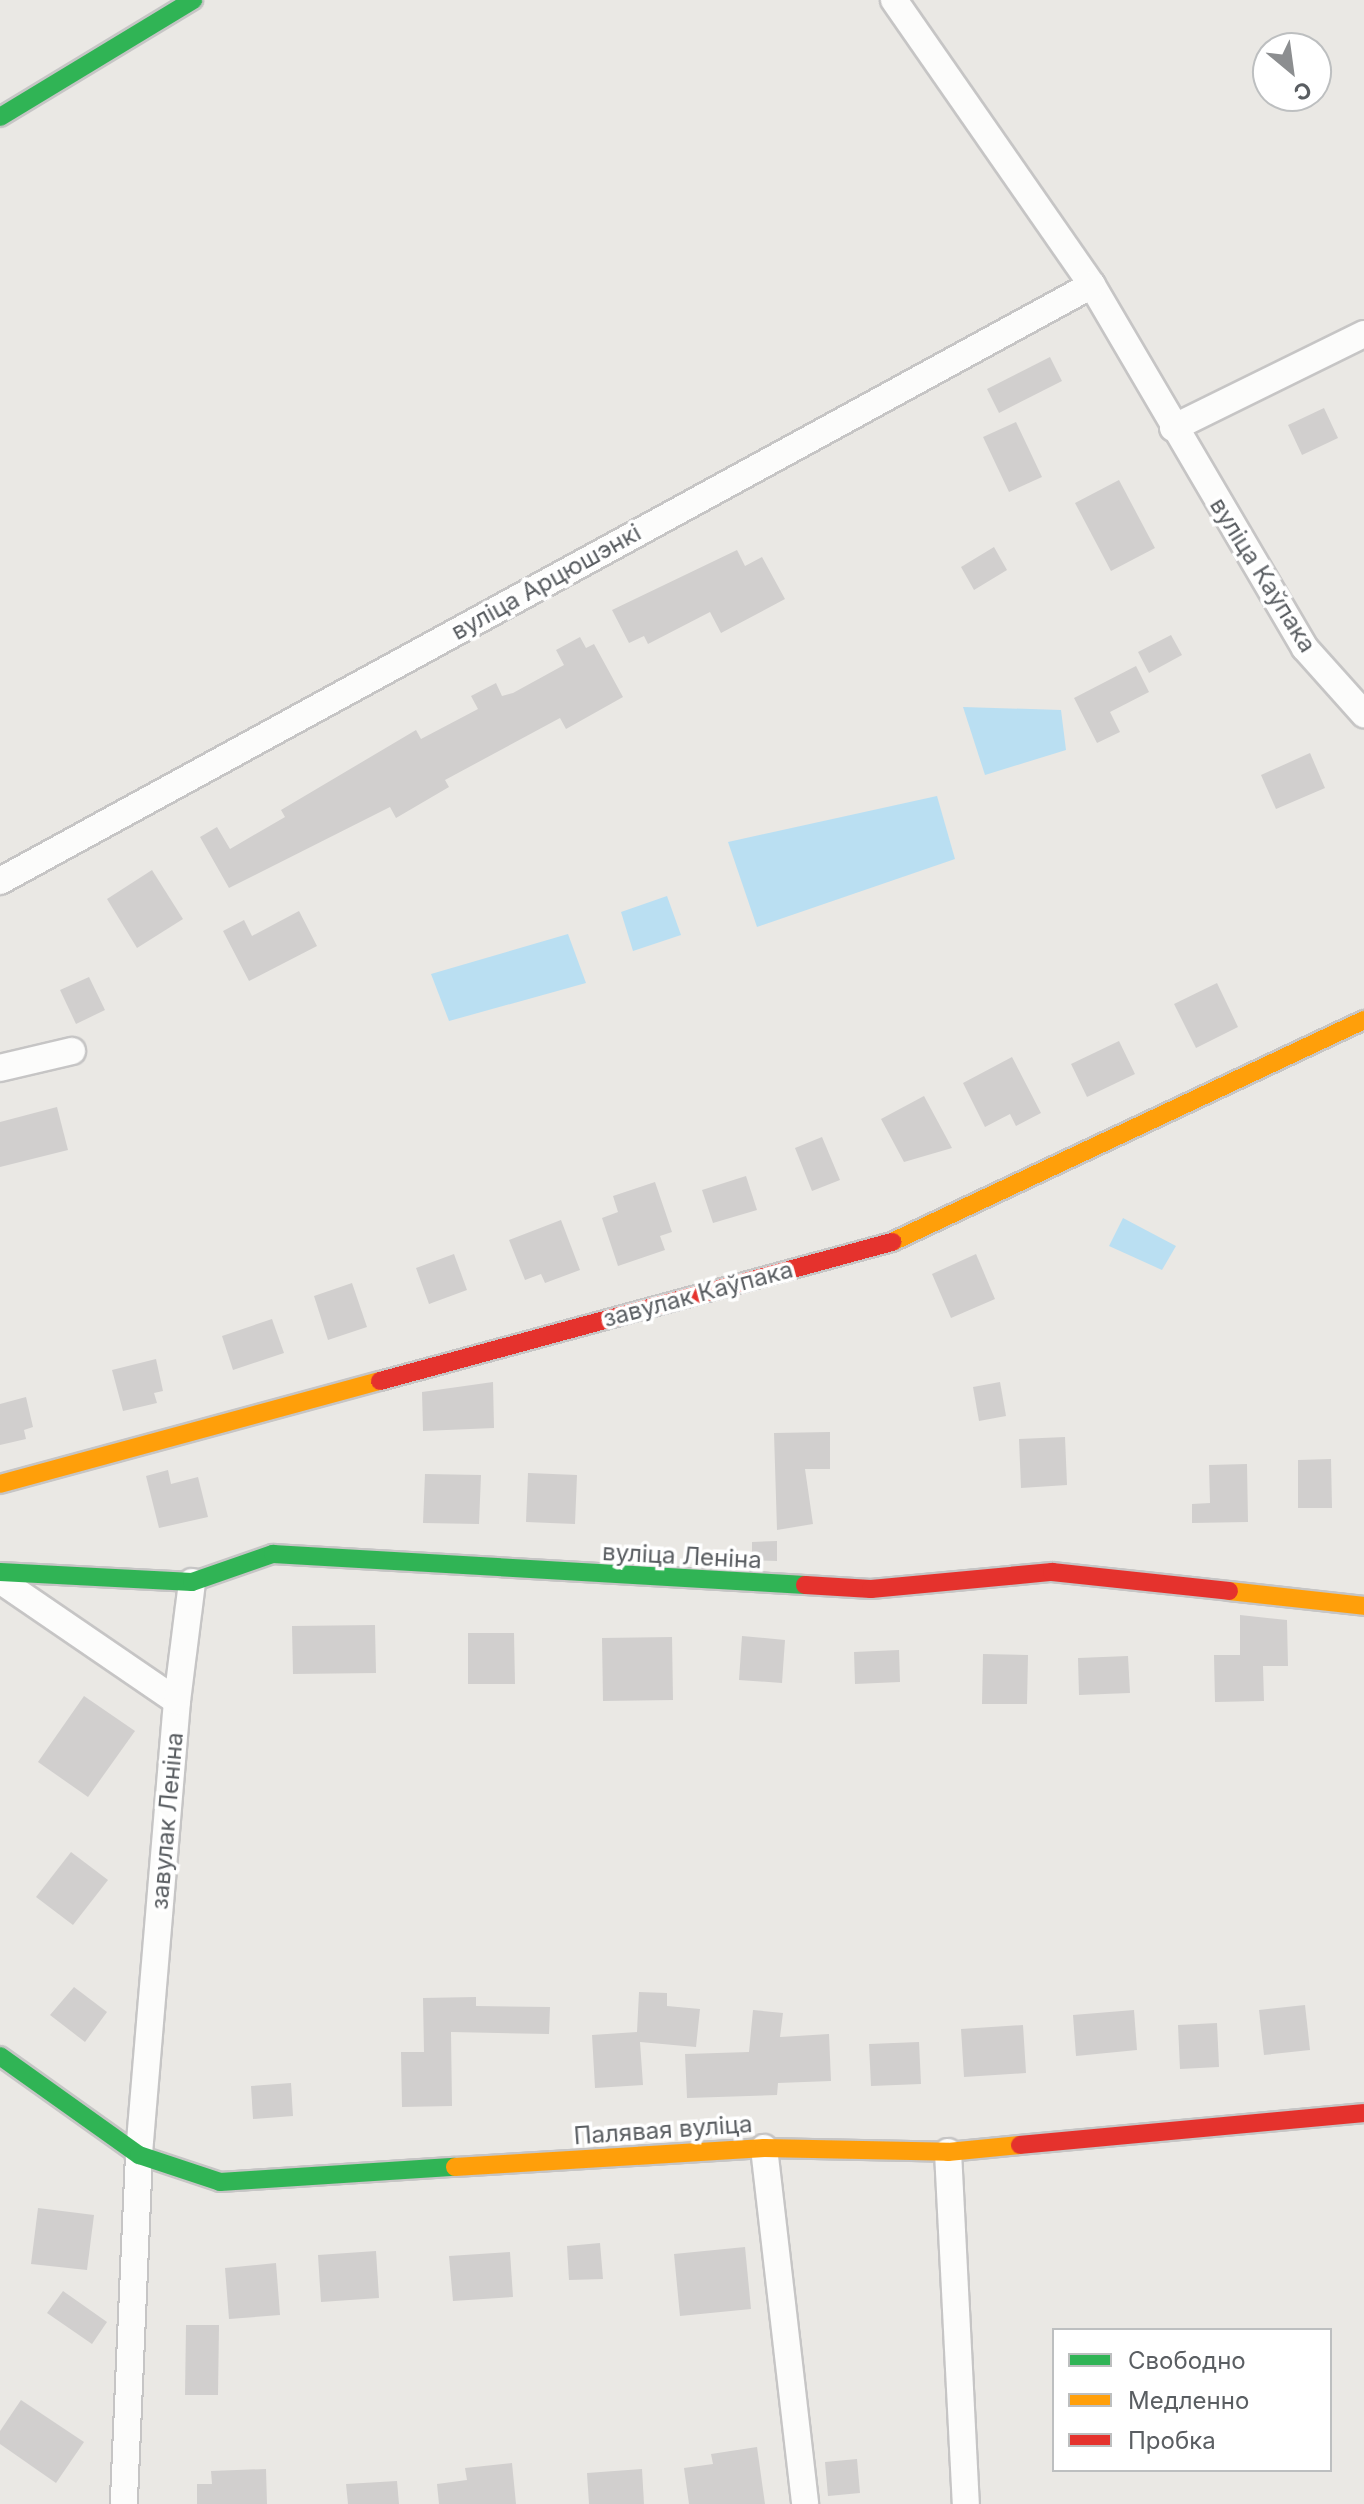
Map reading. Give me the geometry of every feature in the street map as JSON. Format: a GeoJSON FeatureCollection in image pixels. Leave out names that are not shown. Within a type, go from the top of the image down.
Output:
{"type":"FeatureCollection","features":[{"type":"Feature","properties":{"kind":"street"},"geometry":{"type":"LineString","coordinates":[[0,117],[193,0]]}},
{"type":"Feature","properties":{"kind":"street","name":"вуліца Каўпака"},"geometry":{"type":"LineString","coordinates":[[894,0],[1092,285],[1173,428],[1305,648],[1364,714]]}},
{"type":"Feature","properties":{"kind":"street","name":"вуліца Арцюшэнкі"},"geometry":{"type":"LineString","coordinates":[[0,881],[1092,285]]}},
{"type":"Feature","properties":{"kind":"street"},"geometry":{"type":"LineString","coordinates":[[1173,428],[1364,334]]}},
{"type":"Feature","properties":{"kind":"street","name":"завулак Каўпака"},"geometry":{"type":"LineString","coordinates":[[0,1484],[914,1236],[1364,1020]]}},
{"type":"Feature","properties":{"kind":"street"},"geometry":{"type":"LineString","coordinates":[[0,1068],[72,1051]]}},
{"type":"Feature","properties":{"kind":"street","name":"вуліца Леніна"},"geometry":{"type":"LineString","coordinates":[[0,1572],[192,1582],[273,1554],[871,1589],[1052,1572],[1364,1606]]}},
{"type":"Feature","properties":{"kind":"street","name":"завулак Леніна"},"geometry":{"type":"LineString","coordinates":[[0,1580],[177,1701],[139,2155],[124,2504]]}},
{"type":"Feature","properties":{"kind":"street"},"geometry":{"type":"LineString","coordinates":[[177,1701],[192,1582]]}},
{"type":"Feature","properties":{"kind":"street","name":"Палявая вуліца"},"geometry":{"type":"LineString","coordinates":[[0,2056],[139,2155],[220,2182],[764,2148],[948,2152],[1364,2113]]}},
{"type":"Feature","properties":{"kind":"street"},"geometry":{"type":"LineString","coordinates":[[764,2148],[805,2504]]}},
{"type":"Feature","properties":{"kind":"street"},"geometry":{"type":"LineString","coordinates":[[948,2152],[966,2504]]}},
{"type":"Feature","properties":{"kind":"water"},"geometry":{"type":"Polygon","coordinates":[[[963,707],[1061,710],[1066,750],[985,775],[963,707]]]}},
{"type":"Feature","properties":{"kind":"water"},"geometry":{"type":"Polygon","coordinates":[[[937,796],[955,859],[757,927],[728,842],[937,796]]]}},
{"type":"Feature","properties":{"kind":"water"},"geometry":{"type":"Polygon","coordinates":[[[667,896],[681,935],[633,951],[621,912],[667,896]]]}},
{"type":"Feature","properties":{"kind":"water"},"geometry":{"type":"Polygon","coordinates":[[[568,934],[586,983],[449,1021],[431,974],[568,934]]]}},
{"type":"Feature","properties":{"kind":"water"},"geometry":{"type":"Polygon","coordinates":[[[1123,1218],[1176,1246],[1162,1270],[1109,1246],[1123,1218]]]}},
{"type":"Feature","properties":{"kind":"building"},"geometry":{"type":"Polygon","coordinates":[[[1050,357],[1062,381],[999,413],[987,389],[1050,357]]]}},
{"type":"Feature","properties":{"kind":"building"},"geometry":{"type":"Polygon","coordinates":[[[1324,408],[1338,438],[1302,455],[1288,425],[1324,408]]]}},
{"type":"Feature","properties":{"kind":"building"},"geometry":{"type":"Polygon","coordinates":[[[1016,422],[1042,477],[1009,492],[983,437],[1016,422]]]}},
{"type":"Feature","properties":{"kind":"building"},"geometry":{"type":"Polygon","coordinates":[[[1119,480],[1155,548],[1111,571],[1075,503],[1119,480]]]}},
{"type":"Feature","properties":{"kind":"building"},"geometry":{"type":"Polygon","coordinates":[[[994,547],[1007,570],[974,590],[961,567],[994,547]]]}},
{"type":"Feature","properties":{"kind":"building"},"geometry":{"type":"Polygon","coordinates":[[[737,550],[745,566],[762,557],[785,599],[721,633],[710,612],[648,644],[644,636],[629,643],[612,610],[737,550]]]}},
{"type":"Feature","properties":{"kind":"building"},"geometry":{"type":"Polygon","coordinates":[[[1171,635],[1182,655],[1149,673],[1138,652],[1171,635]]]}},
{"type":"Feature","properties":{"kind":"building"},"geometry":{"type":"Polygon","coordinates":[[[580,637],[586,648],[594,644],[623,697],[566,729],[560,718],[445,780],[449,787],[396,818],[390,807],[229,888],[200,837],[217,827],[230,849],[285,817],[281,810],[416,730],[421,739],[478,709],[471,696],[496,683],[502,696],[513,693],[564,665],[556,650],[580,637]]]}},
{"type":"Feature","properties":{"kind":"building"},"geometry":{"type":"Polygon","coordinates":[[[1136,666],[1149,692],[1110,712],[1120,732],[1097,743],[1074,698],[1136,666]]]}},
{"type":"Feature","properties":{"kind":"building"},"geometry":{"type":"Polygon","coordinates":[[[1310,753],[1325,788],[1276,809],[1261,775],[1310,753]]]}},
{"type":"Feature","properties":{"kind":"building"},"geometry":{"type":"Polygon","coordinates":[[[152,870],[183,919],[137,948],[107,899],[152,870]]]}},
{"type":"Feature","properties":{"kind":"building"},"geometry":{"type":"Polygon","coordinates":[[[299,911],[317,946],[249,981],[223,931],[244,920],[252,936],[299,911]]]}},
{"type":"Feature","properties":{"kind":"building"},"geometry":{"type":"Polygon","coordinates":[[[89,977],[105,1010],[76,1024],[60,990],[89,977]]]}},
{"type":"Feature","properties":{"kind":"building"},"geometry":{"type":"Polygon","coordinates":[[[1217,983],[1238,1027],[1196,1048],[1174,1004],[1217,983]]]}},
{"type":"Feature","properties":{"kind":"building"},"geometry":{"type":"Polygon","coordinates":[[[1119,1041],[1135,1074],[1087,1097],[1071,1064],[1119,1041]]]}},
{"type":"Feature","properties":{"kind":"building"},"geometry":{"type":"Polygon","coordinates":[[[1012,1057],[1041,1113],[1016,1126],[1010,1114],[985,1127],[963,1083],[1012,1057]]]}},
{"type":"Feature","properties":{"kind":"building"},"geometry":{"type":"Polygon","coordinates":[[[924,1096],[952,1148],[904,1162],[881,1119],[924,1096]]]}},
{"type":"Feature","properties":{"kind":"building"},"geometry":{"type":"Polygon","coordinates":[[[57,1107],[68,1150],[0,1167],[0,1122],[57,1107]]]}},
{"type":"Feature","properties":{"kind":"building"},"geometry":{"type":"Polygon","coordinates":[[[822,1137],[840,1180],[812,1191],[795,1148],[822,1137]]]}},
{"type":"Feature","properties":{"kind":"building"},"geometry":{"type":"Polygon","coordinates":[[[746,1176],[757,1210],[713,1223],[702,1190],[746,1176]]]}},
{"type":"Feature","properties":{"kind":"building"},"geometry":{"type":"Polygon","coordinates":[[[655,1182],[672,1232],[660,1236],[665,1250],[618,1266],[602,1218],[618,1212],[613,1196],[655,1182]]]}},
{"type":"Feature","properties":{"kind":"building"},"geometry":{"type":"Polygon","coordinates":[[[561,1220],[580,1270],[545,1283],[541,1274],[525,1280],[509,1240],[561,1220]]]}},
{"type":"Feature","properties":{"kind":"building"},"geometry":{"type":"Polygon","coordinates":[[[454,1254],[467,1290],[429,1304],[416,1268],[454,1254]]]}},
{"type":"Feature","properties":{"kind":"building"},"geometry":{"type":"Polygon","coordinates":[[[976,1254],[995,1299],[951,1318],[932,1274],[976,1254]]]}},
{"type":"Feature","properties":{"kind":"building"},"geometry":{"type":"Polygon","coordinates":[[[352,1283],[367,1327],[328,1340],[314,1296],[352,1283]]]}},
{"type":"Feature","properties":{"kind":"building"},"geometry":{"type":"Polygon","coordinates":[[[272,1319],[284,1353],[233,1370],[222,1336],[272,1319]]]}},
{"type":"Feature","properties":{"kind":"building"},"geometry":{"type":"Polygon","coordinates":[[[156,1359],[163,1391],[154,1393],[157,1403],[123,1411],[112,1370],[156,1359]]]}},
{"type":"Feature","properties":{"kind":"building"},"geometry":{"type":"Polygon","coordinates":[[[493,1382],[494,1428],[423,1431],[422,1392],[493,1382]]]}},
{"type":"Feature","properties":{"kind":"building"},"geometry":{"type":"Polygon","coordinates":[[[1000,1382],[1006,1416],[979,1421],[973,1387],[1000,1382]]]}},
{"type":"Feature","properties":{"kind":"building"},"geometry":{"type":"Polygon","coordinates":[[[26,1397],[33,1427],[24,1430],[26,1439],[0,1445],[0,1404],[26,1397]]]}},
{"type":"Feature","properties":{"kind":"building"},"geometry":{"type":"Polygon","coordinates":[[[830,1432],[830,1469],[805,1469],[813,1524],[777,1530],[774,1433],[830,1432]]]}},
{"type":"Feature","properties":{"kind":"building"},"geometry":{"type":"Polygon","coordinates":[[[1065,1437],[1067,1485],[1021,1488],[1019,1439],[1065,1437]]]}},
{"type":"Feature","properties":{"kind":"building"},"geometry":{"type":"Polygon","coordinates":[[[1331,1459],[1332,1508],[1298,1508],[1298,1460],[1331,1459]]]}},
{"type":"Feature","properties":{"kind":"building"},"geometry":{"type":"Polygon","coordinates":[[[1247,1464],[1248,1522],[1192,1523],[1192,1504],[1210,1503],[1209,1465],[1247,1464]]]}},
{"type":"Feature","properties":{"kind":"building"},"geometry":{"type":"Polygon","coordinates":[[[168,1470],[171,1484],[198,1477],[208,1517],[159,1528],[146,1476],[168,1470]]]}},
{"type":"Feature","properties":{"kind":"building"},"geometry":{"type":"Polygon","coordinates":[[[528,1473],[577,1475],[575,1524],[526,1522],[528,1473]]]}},
{"type":"Feature","properties":{"kind":"building"},"geometry":{"type":"Polygon","coordinates":[[[425,1474],[481,1475],[479,1524],[423,1523],[425,1474]]]}},
{"type":"Feature","properties":{"kind":"building"},"geometry":{"type":"Polygon","coordinates":[[[777,1541],[777,1561],[752,1560],[752,1542],[777,1541]]]}},
{"type":"Feature","properties":{"kind":"building"},"geometry":{"type":"Polygon","coordinates":[[[1240,1615],[1287,1620],[1288,1666],[1263,1666],[1264,1701],[1215,1702],[1214,1655],[1240,1655],[1240,1615]]]}},
{"type":"Feature","properties":{"kind":"building"},"geometry":{"type":"Polygon","coordinates":[[[375,1625],[376,1673],[293,1674],[292,1626],[375,1625]]]}},
{"type":"Feature","properties":{"kind":"building"},"geometry":{"type":"Polygon","coordinates":[[[468,1633],[514,1633],[515,1684],[468,1684],[468,1633]]]}},
{"type":"Feature","properties":{"kind":"building"},"geometry":{"type":"Polygon","coordinates":[[[742,1636],[785,1640],[782,1683],[739,1680],[742,1636]]]}},
{"type":"Feature","properties":{"kind":"building"},"geometry":{"type":"Polygon","coordinates":[[[672,1637],[673,1700],[603,1701],[602,1638],[672,1637]]]}},
{"type":"Feature","properties":{"kind":"building"},"geometry":{"type":"Polygon","coordinates":[[[899,1650],[900,1682],[855,1684],[854,1652],[899,1650]]]}},
{"type":"Feature","properties":{"kind":"building"},"geometry":{"type":"Polygon","coordinates":[[[983,1654],[1028,1655],[1027,1704],[982,1704],[983,1654]]]}},
{"type":"Feature","properties":{"kind":"building"},"geometry":{"type":"Polygon","coordinates":[[[1128,1656],[1130,1693],[1079,1695],[1078,1658],[1128,1656]]]}},
{"type":"Feature","properties":{"kind":"building"},"geometry":{"type":"Polygon","coordinates":[[[84,1696],[135,1731],[88,1797],[38,1762],[84,1696]]]}},
{"type":"Feature","properties":{"kind":"building"},"geometry":{"type":"Polygon","coordinates":[[[71,1852],[108,1880],[73,1925],[36,1897],[71,1852]]]}},
{"type":"Feature","properties":{"kind":"building"},"geometry":{"type":"Polygon","coordinates":[[[74,1987],[107,2012],[85,2042],[50,2015],[74,1987]]]}},
{"type":"Feature","properties":{"kind":"building"},"geometry":{"type":"Polygon","coordinates":[[[639,1992],[667,1993],[667,2006],[700,2009],[696,2047],[640,2042],[643,2085],[595,2088],[592,2035],[637,2032],[639,1992]]]}},
{"type":"Feature","properties":{"kind":"building"},"geometry":{"type":"Polygon","coordinates":[[[476,1997],[476,2006],[550,2007],[549,2034],[451,2032],[452,2106],[402,2107],[401,2052],[424,2052],[423,1998],[476,1997]]]}},
{"type":"Feature","properties":{"kind":"building"},"geometry":{"type":"Polygon","coordinates":[[[1305,2005],[1310,2050],[1264,2055],[1259,2010],[1305,2005]]]}},
{"type":"Feature","properties":{"kind":"building"},"geometry":{"type":"Polygon","coordinates":[[[753,2010],[783,2013],[780,2037],[829,2034],[831,2081],[778,2083],[777,2095],[687,2098],[685,2054],[749,2052],[753,2010]]]}},
{"type":"Feature","properties":{"kind":"building"},"geometry":{"type":"Polygon","coordinates":[[[1134,2010],[1137,2050],[1076,2056],[1073,2015],[1134,2010]]]}},
{"type":"Feature","properties":{"kind":"building"},"geometry":{"type":"Polygon","coordinates":[[[1217,2023],[1219,2067],[1180,2069],[1178,2025],[1217,2023]]]}},
{"type":"Feature","properties":{"kind":"building"},"geometry":{"type":"Polygon","coordinates":[[[1023,2025],[1026,2073],[964,2077],[961,2029],[1023,2025]]]}},
{"type":"Feature","properties":{"kind":"building"},"geometry":{"type":"Polygon","coordinates":[[[919,2042],[921,2084],[871,2086],[869,2044],[919,2042]]]}},
{"type":"Feature","properties":{"kind":"building"},"geometry":{"type":"Polygon","coordinates":[[[291,2083],[293,2116],[253,2119],[251,2086],[291,2083]]]}},
{"type":"Feature","properties":{"kind":"building"},"geometry":{"type":"Polygon","coordinates":[[[38,2208],[94,2215],[87,2270],[31,2264],[38,2208]]]}},
{"type":"Feature","properties":{"kind":"building"},"geometry":{"type":"Polygon","coordinates":[[[600,2243],[603,2279],[569,2280],[567,2246],[600,2243]]]}},
{"type":"Feature","properties":{"kind":"building"},"geometry":{"type":"Polygon","coordinates":[[[745,2247],[751,2309],[680,2316],[674,2254],[745,2247]]]}},
{"type":"Feature","properties":{"kind":"building"},"geometry":{"type":"Polygon","coordinates":[[[376,2251],[379,2298],[321,2302],[318,2255],[376,2251]]]}},
{"type":"Feature","properties":{"kind":"building"},"geometry":{"type":"Polygon","coordinates":[[[510,2252],[513,2297],[453,2301],[449,2256],[510,2252]]]}},
{"type":"Feature","properties":{"kind":"building"},"geometry":{"type":"Polygon","coordinates":[[[276,2263],[280,2315],[229,2319],[225,2268],[276,2263]]]}},
{"type":"Feature","properties":{"kind":"building"},"geometry":{"type":"Polygon","coordinates":[[[63,2291],[107,2322],[92,2344],[47,2313],[63,2291]]]}},
{"type":"Feature","properties":{"kind":"building"},"geometry":{"type":"Polygon","coordinates":[[[186,2325],[219,2325],[218,2395],[185,2395],[186,2325]]]}},
{"type":"Feature","properties":{"kind":"building"},"geometry":{"type":"Polygon","coordinates":[[[21,2400],[84,2442],[56,2483],[0,2444],[0,2431],[21,2400]]]}},
{"type":"Feature","properties":{"kind":"building"},"geometry":{"type":"Polygon","coordinates":[[[757,2447],[765,2504],[689,2504],[684,2468],[713,2464],[711,2454],[757,2447]]]}},
{"type":"Feature","properties":{"kind":"building"},"geometry":{"type":"Polygon","coordinates":[[[857,2459],[860,2493],[828,2496],[825,2462],[857,2459]]]}},
{"type":"Feature","properties":{"kind":"building"},"geometry":{"type":"Polygon","coordinates":[[[512,2463],[516,2504],[439,2504],[437,2484],[467,2480],[465,2468],[512,2463]]]}},
{"type":"Feature","properties":{"kind":"building"},"geometry":{"type":"Polygon","coordinates":[[[266,2469],[267,2504],[197,2504],[197,2484],[212,2484],[211,2471],[266,2469]]]}},
{"type":"Feature","properties":{"kind":"building"},"geometry":{"type":"Polygon","coordinates":[[[642,2469],[644,2504],[589,2504],[587,2473],[642,2469]]]}},
{"type":"Feature","properties":{"kind":"building"},"geometry":{"type":"Polygon","coordinates":[[[397,2481],[399,2504],[348,2504],[346,2484],[397,2481]]]}},
{"type":"Feature","properties":{"kind":"traffic: fast"},"geometry":{"type":"LineString","coordinates":[[0,117],[193,0]]}},
{"type":"Feature","properties":{"kind":"traffic: fast"},"geometry":{"type":"LineString","coordinates":[[0,1572],[192,1582],[273,1554],[805,1585]]}},
{"type":"Feature","properties":{"kind":"traffic: fast"},"geometry":{"type":"LineString","coordinates":[[0,2056],[139,2155],[220,2182],[455,2167]]}},
{"type":"Feature","properties":{"kind":"traffic: slow"},"geometry":{"type":"LineString","coordinates":[[892,1242],[1364,1020]]}},
{"type":"Feature","properties":{"kind":"traffic: slow"},"geometry":{"type":"LineString","coordinates":[[0,1484],[380,1381]]}},
{"type":"Feature","properties":{"kind":"traffic: slow"},"geometry":{"type":"LineString","coordinates":[[1229,1591],[1364,1606]]}},
{"type":"Feature","properties":{"kind":"traffic: slow"},"geometry":{"type":"LineString","coordinates":[[455,2167],[764,2148],[948,2152],[1020,2145]]}},
{"type":"Feature","properties":{"kind":"traffic: jam"},"geometry":{"type":"LineString","coordinates":[[380,1381],[892,1242]]}},
{"type":"Feature","properties":{"kind":"traffic: jam"},"geometry":{"type":"LineString","coordinates":[[805,1585],[871,1589],[1052,1572],[1229,1591]]}},
{"type":"Feature","properties":{"kind":"traffic: jam"},"geometry":{"type":"LineString","coordinates":[[1020,2145],[1364,2113]]}}]}
